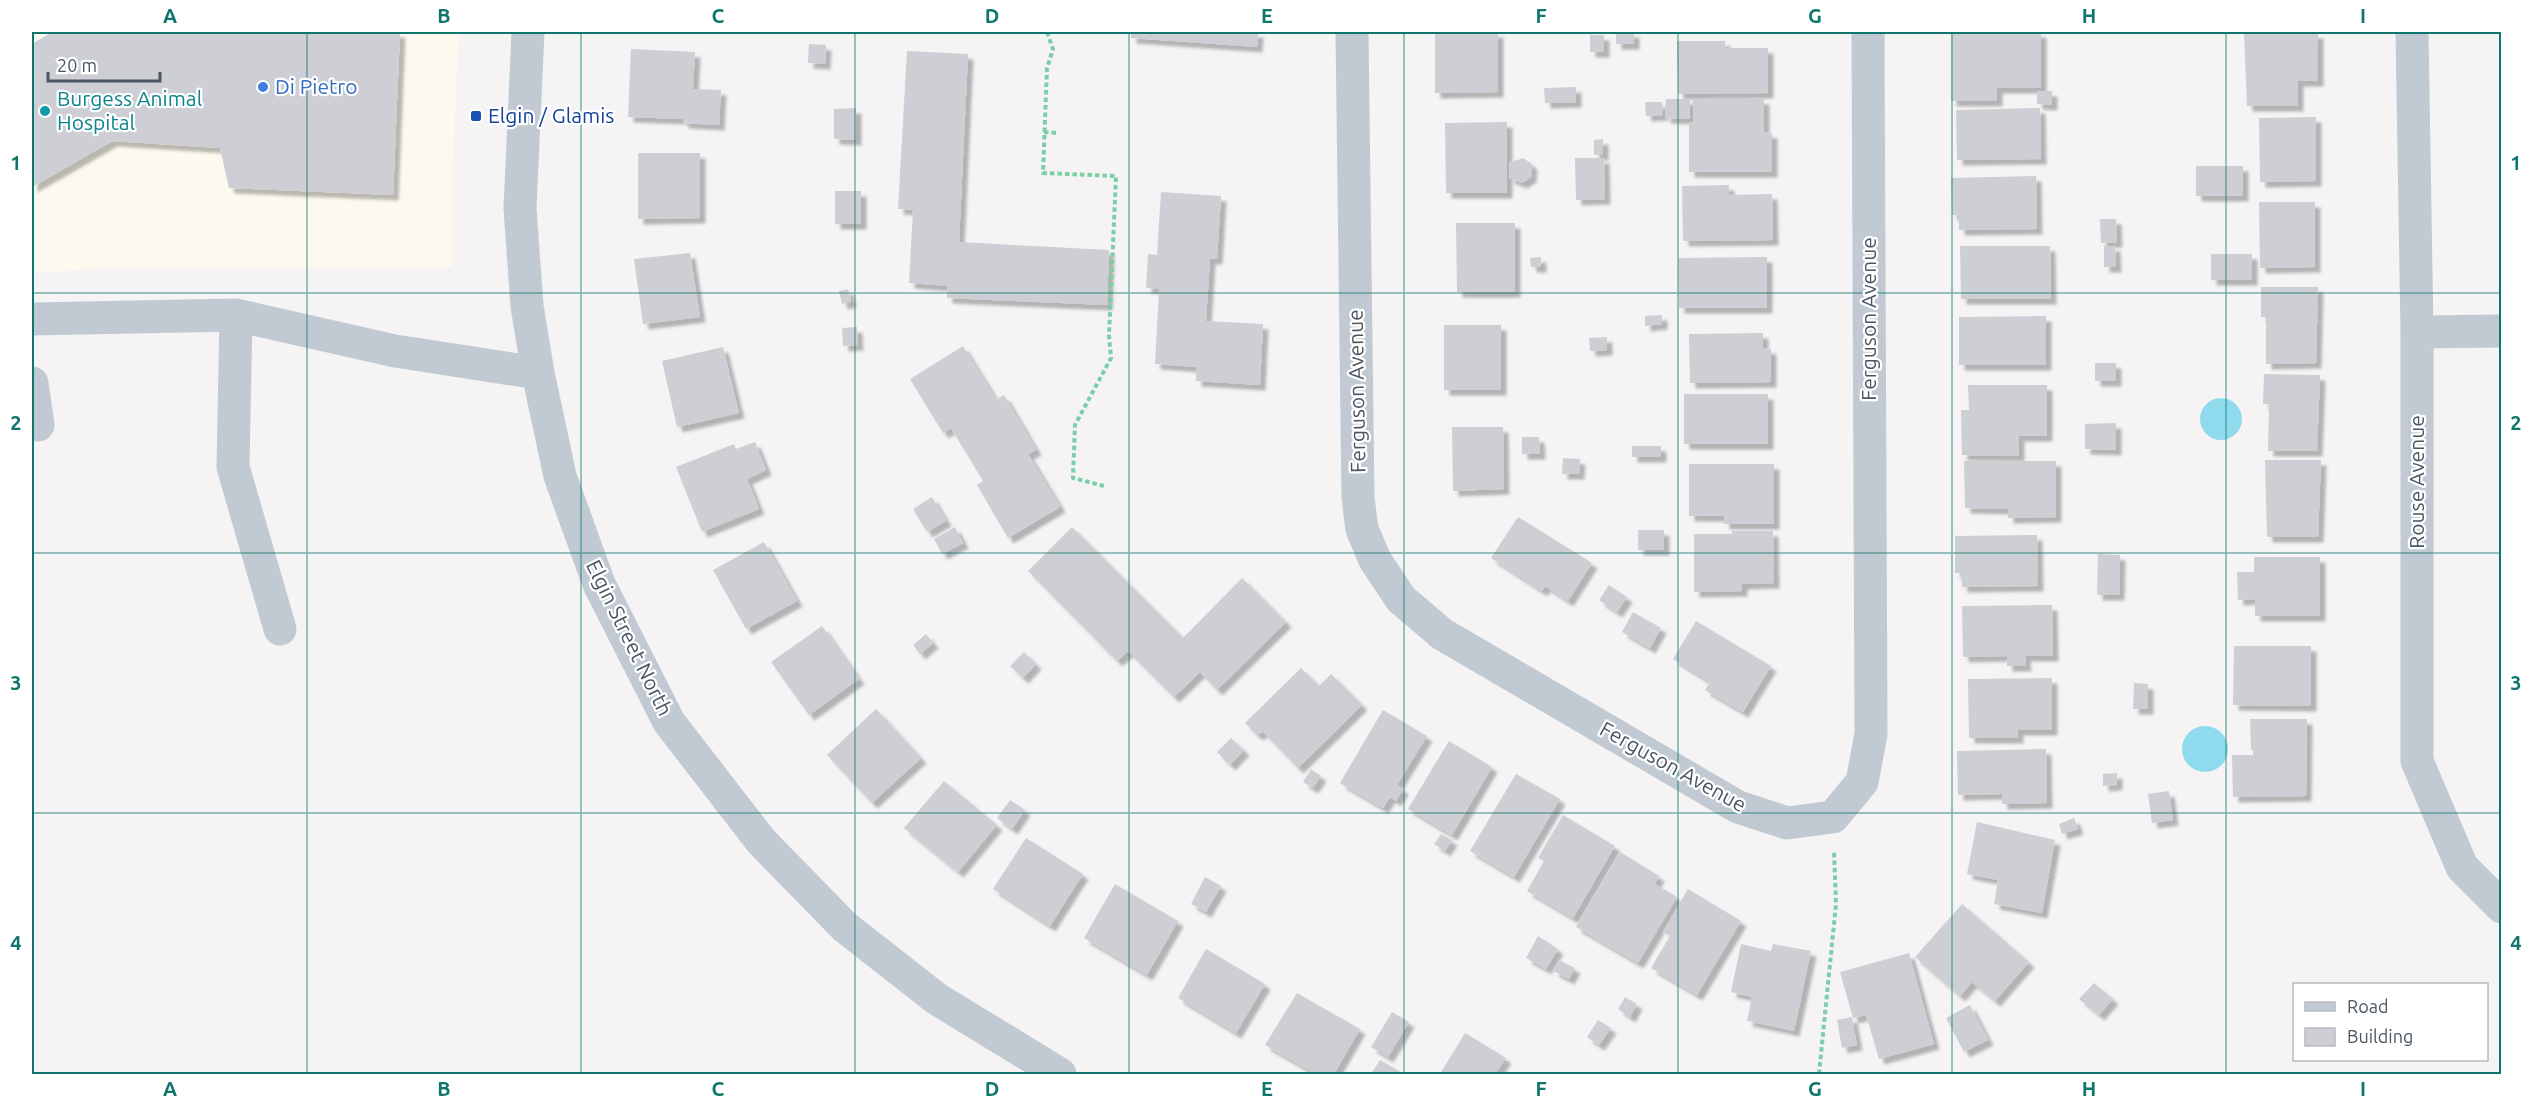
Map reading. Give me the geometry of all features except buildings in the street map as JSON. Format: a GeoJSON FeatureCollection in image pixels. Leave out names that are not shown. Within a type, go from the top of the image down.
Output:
{"type":"FeatureCollection","features":[{"type":"Feature","properties":{"kind":"street","name":"Elgin Street North"},"geometry":{"type":"LineString","coordinates":[[528,32],[520,208],[527,306],[538,373],[560,476],[599,584],[669,722],[761,841],[845,927],[937,999],[1060,1074]]}},
{"type":"Feature","properties":{"kind":"street","name":"Ferguson Avenue"},"geometry":{"type":"LineString","coordinates":[[1352,32],[1358,498],[1362,529],[1375,560],[1401,599],[1442,634],[1738,807],[1787,823],[1833,818],[1862,782],[1871,734],[1868,32]]}},
{"type":"Feature","properties":{"kind":"street","name":"Rouse Avenue"},"geometry":{"type":"LineString","coordinates":[[2412,32],[2417,332],[2417,761],[2462,867],[2502,907]]}},
{"type":"Feature","properties":{"kind":"street"},"geometry":{"type":"LineString","coordinates":[[32,319],[236,315],[394,351],[538,373]]}},
{"type":"Feature","properties":{"kind":"street"},"geometry":{"type":"LineString","coordinates":[[236,315],[233,467],[280,629]]}},
{"type":"Feature","properties":{"kind":"street"},"geometry":{"type":"LineString","coordinates":[[2417,332],[2502,331]]}},
{"type":"Feature","properties":{"kind":"street"},"geometry":{"type":"LineString","coordinates":[[32,383],[38,426]]}},
{"type":"Feature","properties":{"kind":"path"},"geometry":{"type":"LineString","coordinates":[[1047,32],[1053,49],[1047,68],[1043,173],[1116,176],[1109,335],[1111,358],[1075,425],[1073,478],[1104,486]]}},
{"type":"Feature","properties":{"kind":"path"},"geometry":{"type":"LineString","coordinates":[[1044,132],[1056,133]]}},
{"type":"Feature","properties":{"kind":"path"},"geometry":{"type":"LineString","coordinates":[[1819,1074],[1836,904],[1833,818]]}},
{"type":"Feature","properties":{"kind":"shaded area"},"geometry":{"type":"Polygon","coordinates":[[[32,32],[459,32],[452,178],[453,267],[105,268],[32,273],[32,32]]]}},
{"type":"Feature","properties":{"kind":"water"},"geometry":{"type":"Polygon","coordinates":[[[2221,398],[2236,404],[2242,419],[2236,434],[2221,440],[2206,434],[2200,419],[2206,404],[2221,398]]]}},
{"type":"Feature","properties":{"kind":"water"},"geometry":{"type":"Polygon","coordinates":[[[2205,726],[2221,733],[2228,749],[2221,765],[2205,772],[2189,765],[2182,749],[2189,733],[2205,726]]]}},
{"type":"Feature","properties":{"kind":"place","name":"Di Pietro"},"geometry":{"type":"Point","coordinates":[263,87]}},
{"type":"Feature","properties":{"kind":"place","name":"Burgess Animal Hospital"},"geometry":{"type":"Point","coordinates":[45,111]}},
{"type":"Feature","properties":{"kind":"place","name":"Elgin / Glamis"},"geometry":{"type":"Point","coordinates":[476,116]}}]}
